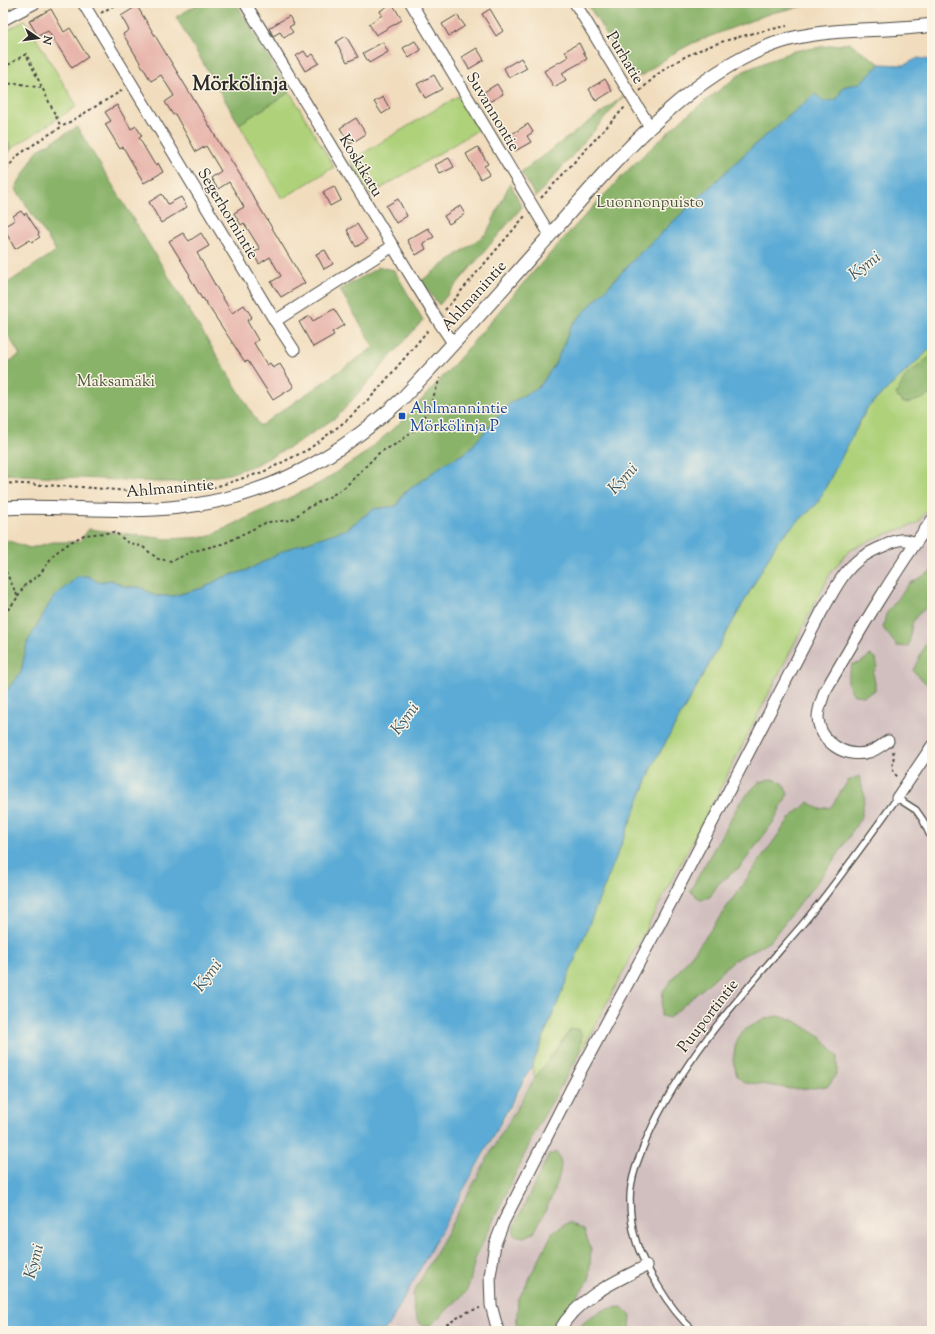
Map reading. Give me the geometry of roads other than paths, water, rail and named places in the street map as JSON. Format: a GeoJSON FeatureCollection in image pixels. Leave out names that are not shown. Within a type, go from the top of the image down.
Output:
{"type":"FeatureCollection","features":[{"type":"Feature","properties":{"kind":"street"},"geometry":{"type":"LineString","coordinates":[[3,20],[35,3]]}},
{"type":"Feature","properties":{"kind":"street","name":"Segerhornintie"},"geometry":{"type":"LineString","coordinates":[[83,3],[294,350]]}},
{"type":"Feature","properties":{"kind":"street","name":"Koskikatu"},"geometry":{"type":"LineString","coordinates":[[245,3],[453,343]]}},
{"type":"Feature","properties":{"kind":"street","name":"Suvannontie"},"geometry":{"type":"LineString","coordinates":[[411,3],[550,235]]}},
{"type":"Feature","properties":{"kind":"street","name":"Purhatie"},"geometry":{"type":"LineString","coordinates":[[575,3],[650,127]]}},
{"type":"Feature","properties":{"kind":"street","name":"Ahlmanintie"},"geometry":{"type":"LineString","coordinates":[[3,508],[34,507],[155,509],[180,507],[243,494],[306,469],[332,454],[368,429],[402,399],[628,148],[676,104],[715,75],[748,55],[790,40],[837,32],[932,25]]}},
{"type":"Feature","properties":{"kind":"street"},"geometry":{"type":"LineString","coordinates":[[275,321],[393,246]]}},
{"type":"Feature","properties":{"kind":"street"},"geometry":{"type":"LineString","coordinates":[[890,745],[859,754],[842,751],[831,743],[824,735],[818,716],[819,708],[824,693],[889,583],[932,520]]}},
{"type":"Feature","properties":{"kind":"street"},"geometry":{"type":"LineString","coordinates":[[498,1331],[491,1305],[490,1276],[495,1244],[504,1221],[572,1087],[657,928],[822,611],[842,578],[855,562],[865,554],[896,540],[909,540],[915,543]]}},
{"type":"Feature","properties":{"kind":"street","name":"Puuportintie"},"geometry":{"type":"LineString","coordinates":[[897,798],[932,746]]}},
{"type":"Feature","properties":{"kind":"street"},"geometry":{"type":"LineString","coordinates":[[559,1331],[564,1323],[590,1296],[646,1266]]}},
{"type":"Feature","properties":{"kind":"lane"},"geometry":{"type":"LineString","coordinates":[[897,798],[916,810],[923,820],[932,840]]}},
{"type":"Feature","properties":{"kind":"lane","name":"Puuportintie"},"geometry":{"type":"LineString","coordinates":[[694,1331],[684,1322],[666,1299],[641,1257],[634,1232],[630,1198],[633,1177],[639,1156],[658,1113],[683,1072],[722,1018],[821,902],[897,798]]}},
{"type":"Feature","properties":{"kind":"water","name":"Kymi"},"geometry":{"type":"Polygon","coordinates":[[[918,58],[932,60],[932,347],[867,408],[817,504],[779,539],[654,763],[532,1066],[394,1316],[384,1331],[3,1331],[3,691],[7,690],[21,672],[27,643],[52,599],[78,576],[88,576],[98,582],[111,580],[126,587],[140,587],[156,596],[173,596],[203,588],[221,578],[248,570],[287,549],[347,529],[373,509],[397,506],[402,495],[444,464],[467,452],[509,404],[540,386],[555,364],[572,325],[638,255],[750,149],[815,94],[825,102],[837,99],[843,87],[860,83],[880,64],[904,65],[918,58]]]}},
{"type":"Feature","properties":{"kind":"place","name":"Ahlmannintie Mörkölinja P"},"geometry":{"type":"Point","coordinates":[402,416]}},
{"type":"Feature","properties":{"kind":"district","name":"Mörkölinja"},"geometry":{"type":"Point","coordinates":[240,83]}},
{"type":"Feature","properties":{"kind":"park label","name":"Luonnonpuisto"},"geometry":{"type":"Point","coordinates":[650,201]}},
{"type":"Feature","properties":{"kind":"park label","name":"Maksamäki"},"geometry":{"type":"Point","coordinates":[116,380]}}]}
